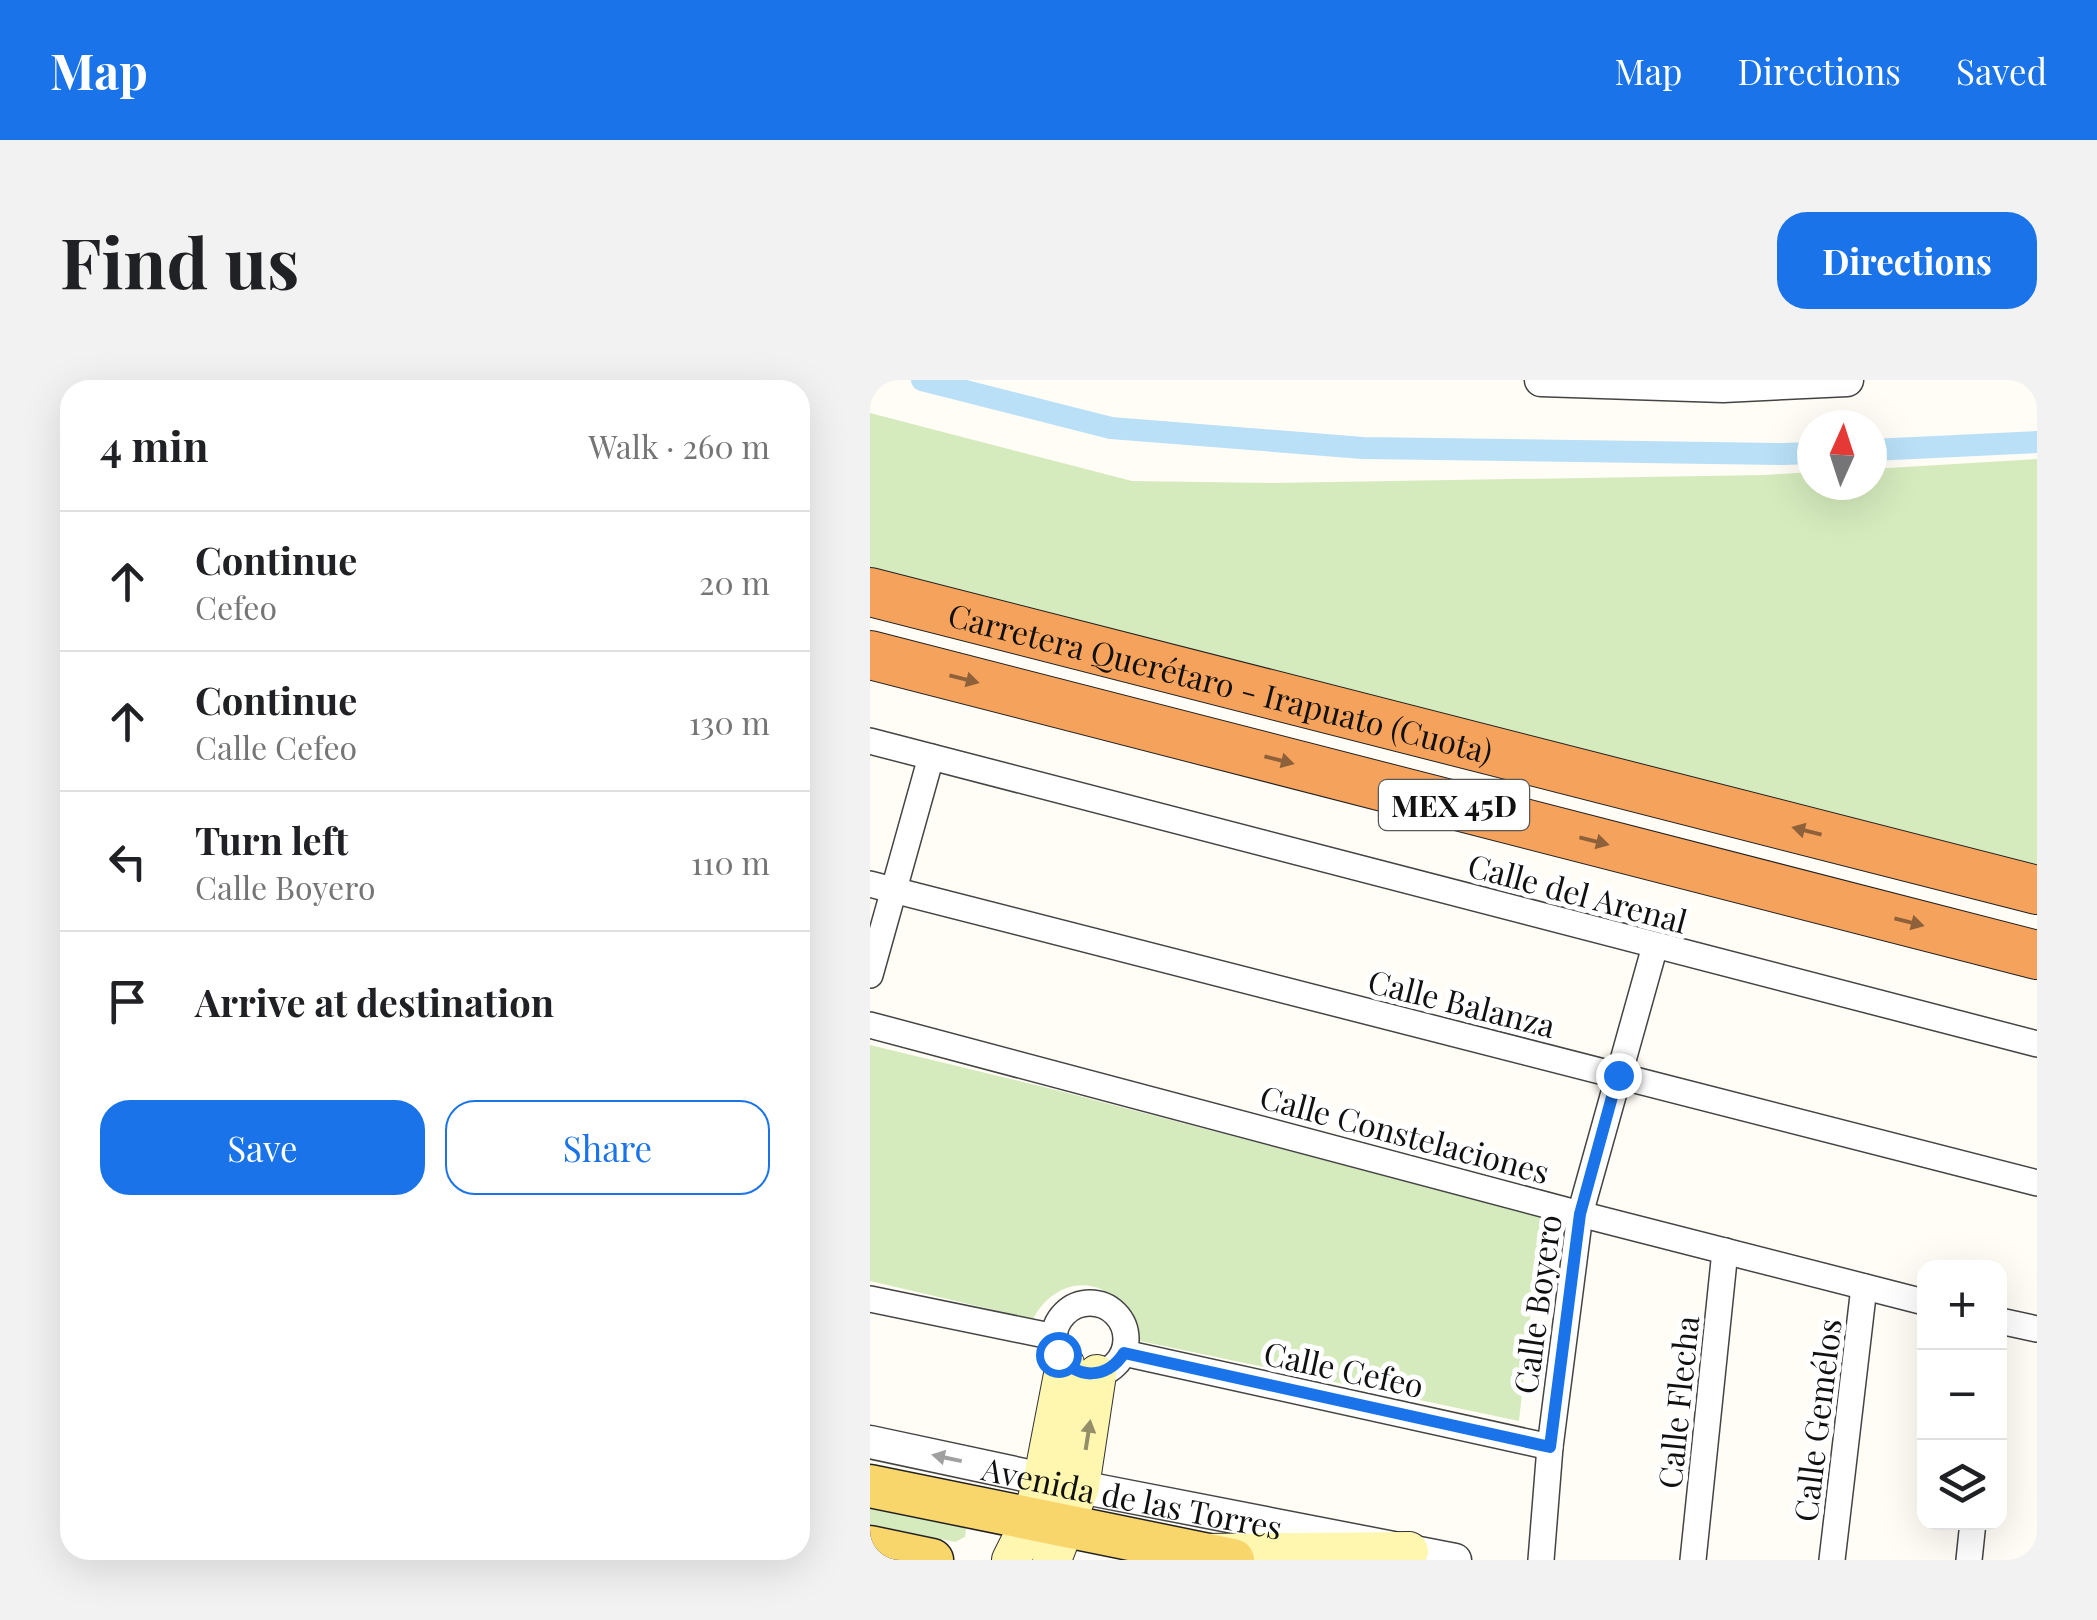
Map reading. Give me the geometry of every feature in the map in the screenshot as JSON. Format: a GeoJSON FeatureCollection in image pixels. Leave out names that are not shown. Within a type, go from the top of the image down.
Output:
{"type":"FeatureCollection","features":[{"type":"Feature","properties":{"kind":"highway","name":"Carretera Querétaro - Irapuato (Cuota)"},"geometry":{"type":"LineString","coordinates":[[870,592],[2037,890]]}},
{"type":"Feature","properties":{"kind":"highway","name":"Carretera Querétaro - Irapuato (Cuota)"},"geometry":{"type":"LineString","coordinates":[[870,655],[2037,955]]}},
{"type":"Feature","properties":{"kind":"main road"},"geometry":{"type":"LineString","coordinates":[[1049,1536],[1043,1478],[1085,1357]]}},
{"type":"Feature","properties":{"kind":"main road"},"geometry":{"type":"LineString","coordinates":[[1011,1560],[1049,1536],[1080,1487],[1085,1357]]}},
{"type":"Feature","properties":{"kind":"main road","name":"Avenida de las Torres"},"geometry":{"type":"LineString","coordinates":[[870,1486],[1049,1536],[1112,1549],[1215,1557]]}},
{"type":"Feature","properties":{"kind":"main road"},"geometry":{"type":"LineString","coordinates":[[870,1547],[932,1560]]}},
{"type":"Feature","properties":{"kind":"main road"},"geometry":{"type":"LineString","coordinates":[[1215,1557],[1409,1551]]}},
{"type":"Feature","properties":{"kind":"street"},"geometry":{"type":"LineString","coordinates":[[1541,380],[1723,386],[1847,380]]}},
{"type":"Feature","properties":{"kind":"street","name":"Calle del Arenal"},"geometry":{"type":"LineString","coordinates":[[870,741],[2037,1044]]}},
{"type":"Feature","properties":{"kind":"street"},"geometry":{"type":"LineString","coordinates":[[870,975],[881,887],[931,757]]}},
{"type":"Feature","properties":{"kind":"street","name":"Calle Balanza"},"geometry":{"type":"LineString","coordinates":[[881,887],[2037,1183]]}},
{"type":"Feature","properties":{"kind":"street","name":"Calle Boyero"},"geometry":{"type":"LineString","coordinates":[[1541,1560],[1550,1447],[1580,1214],[1655,946]]}},
{"type":"Feature","properties":{"kind":"street","name":"Calle Constelaciones"},"geometry":{"type":"LineString","coordinates":[[870,1025],[1917,1300]]}},
{"type":"Feature","properties":{"kind":"street","name":"Calle Flecha"},"geometry":{"type":"LineString","coordinates":[[1693,1560],[1725,1251]]}},
{"type":"Feature","properties":{"kind":"street","name":"Calle Gemélos"},"geometry":{"type":"LineString","coordinates":[[1832,1560],[1864,1288]]}},
{"type":"Feature","properties":{"kind":"street","name":"Calle Cefeo"},"geometry":{"type":"LineString","coordinates":[[870,1299],[1085,1357],[1550,1447]]}},
{"type":"Feature","properties":{"kind":"street"},"geometry":{"type":"LineString","coordinates":[[2007,1323],[2037,1330]]}},
{"type":"Feature","properties":{"kind":"street","name":"Avenida de las Torres"},"geometry":{"type":"LineString","coordinates":[[870,1442],[1454,1560]]}},
{"type":"Feature","properties":{"kind":"street"},"geometry":{"type":"LineString","coordinates":[[1969,1560],[1973,1530]]}},
{"type":"Feature","properties":{"kind":"green space"},"geometry":{"type":"Polygon","coordinates":[[[870,413],[1132,481],[1272,483],[1797,473],[1797,500],[1887,500],[1887,468],[2037,459],[2037,874],[870,574],[870,413]]]}},
{"type":"Feature","properties":{"kind":"green space"},"geometry":{"type":"Polygon","coordinates":[[[870,1045],[1541,1217],[1519,1421],[1140,1341],[1129,1309],[1095,1287],[1083,1285],[1060,1291],[1033,1319],[870,1281],[870,1045]]]}},
{"type":"Feature","properties":{"kind":"green space"},"geometry":{"type":"Polygon","coordinates":[[[870,1502],[961,1524],[966,1529],[965,1537],[955,1542],[870,1524],[870,1502]]]}},
{"type":"Feature","properties":{"kind":"waterway"},"geometry":{"type":"LineString","coordinates":[[922,380],[1111,428],[1363,448],[1797,454]]}},
{"type":"Feature","properties":{"kind":"waterway"},"geometry":{"type":"LineString","coordinates":[[1887,449],[2037,442]]}},
{"type":"Feature","properties":{"kind":"route"},"geometry":{"type":"LineString","coordinates":[[1058,1354],[1074,1371],[1085,1374],[1108,1370],[1124,1353],[1550,1447],[1580,1214],[1618,1075]]}}]}
